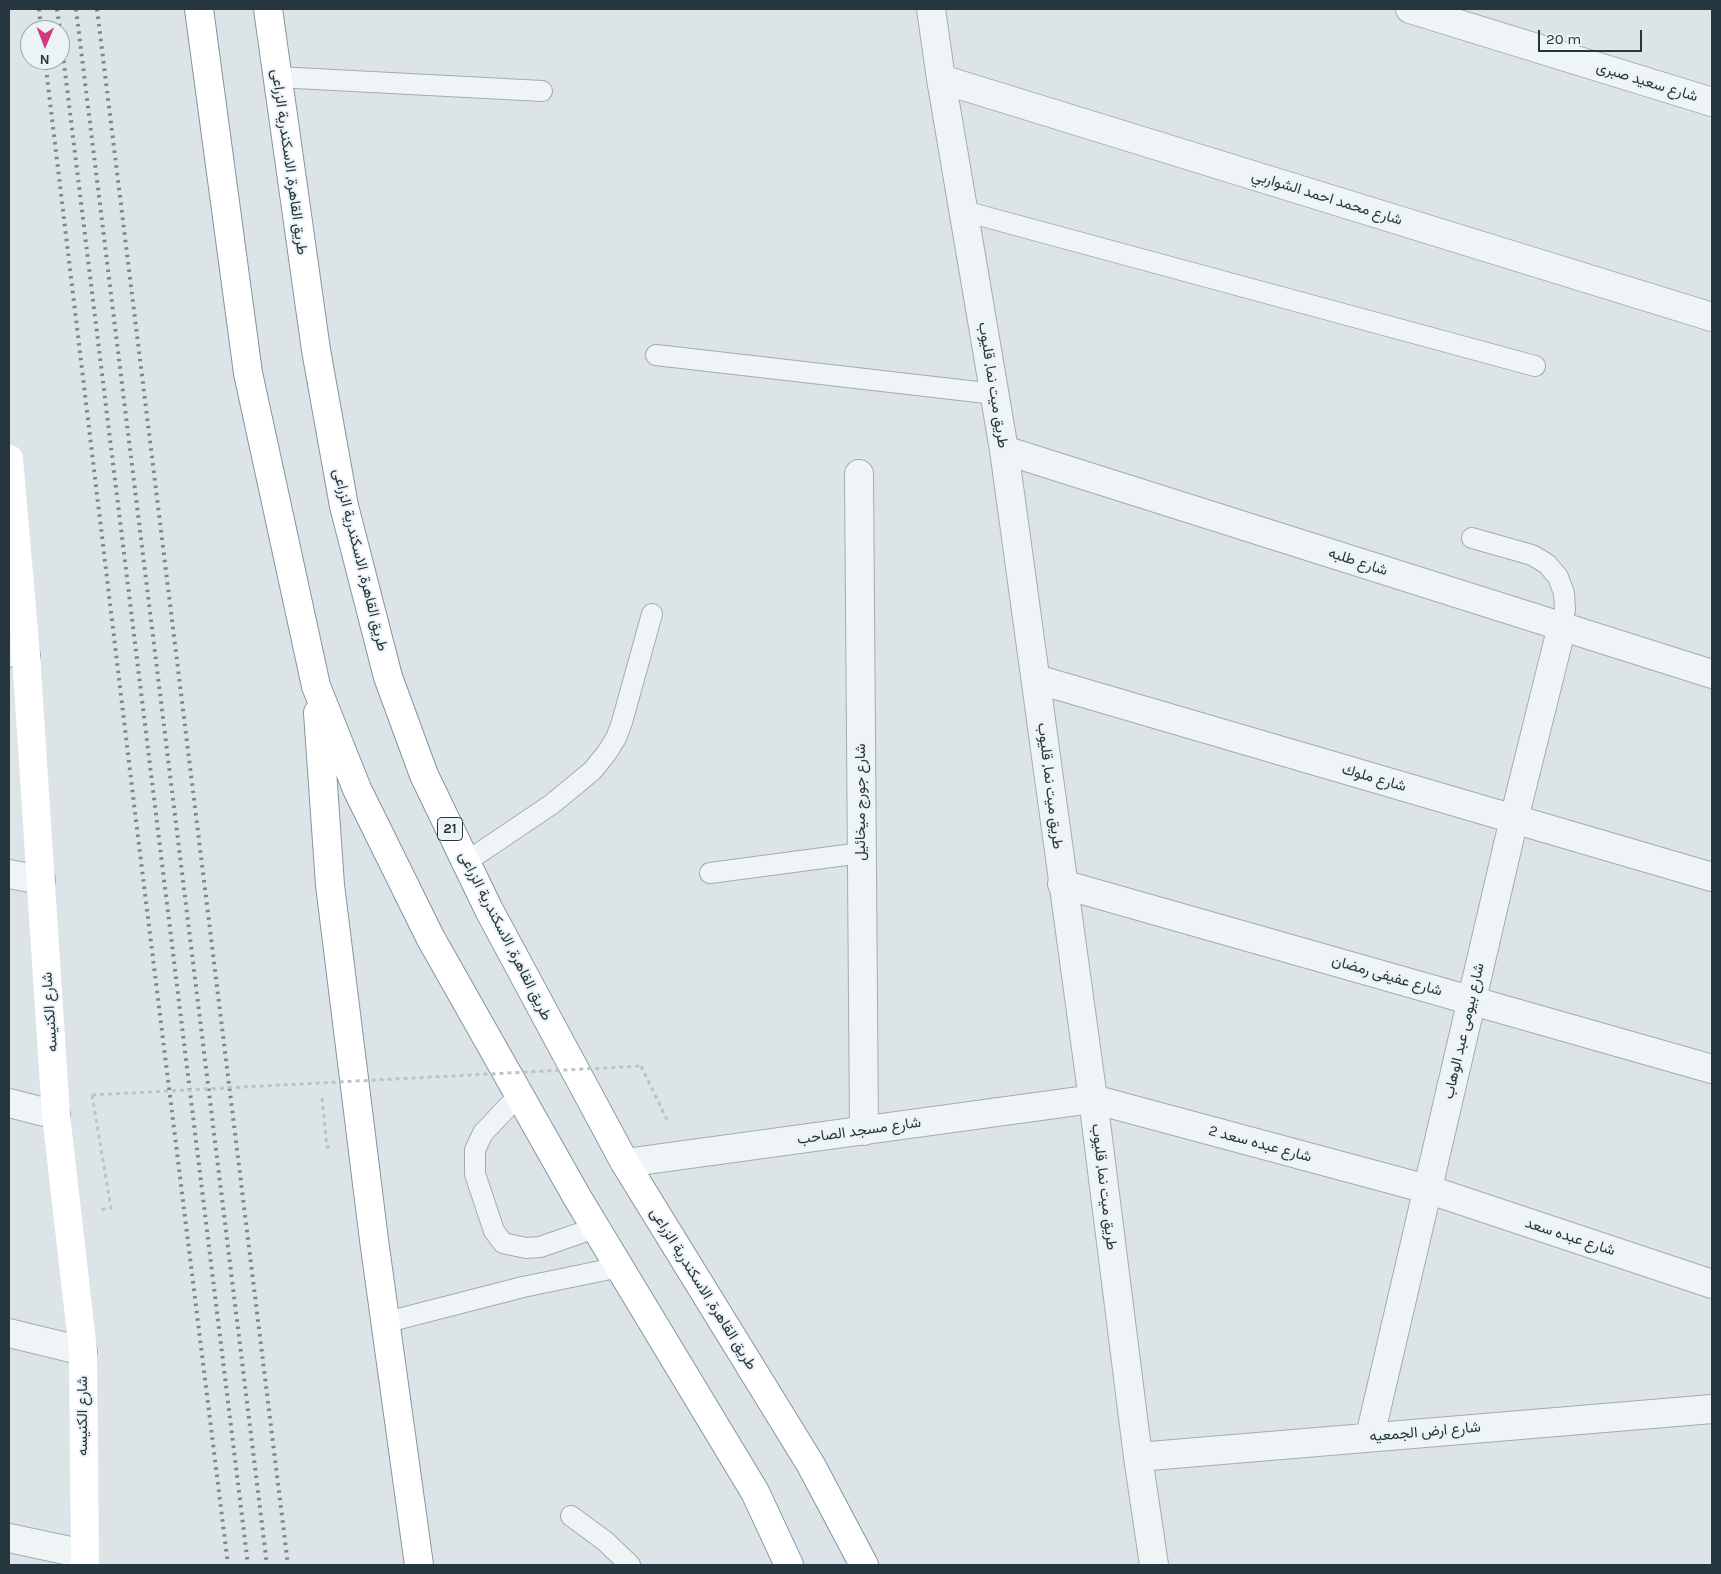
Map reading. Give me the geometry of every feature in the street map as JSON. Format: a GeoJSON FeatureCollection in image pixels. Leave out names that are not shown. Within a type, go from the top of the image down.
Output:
{"type":"FeatureCollection","features":[{"type":"Feature","properties":{"kind":"main road"},"geometry":{"type":"LineString","coordinates":[[199,9],[248,373],[316,686],[330,885],[374,1240],[420,1565]]}},
{"type":"Feature","properties":{"kind":"main road","name":"طريق القاهرة, الاسكندرية الزراعى"},"geometry":{"type":"LineString","coordinates":[[268,9],[316,350],[344,506],[388,676],[424,775],[489,910],[625,1163],[811,1465],[864,1565]]}},
{"type":"Feature","properties":{"kind":"main road","name":"شارع الكنيسه"},"geometry":{"type":"LineString","coordinates":[[9,459],[18,653],[42,880],[56,1115],[83,1351],[85,1560]]}},
{"type":"Feature","properties":{"kind":"main road"},"geometry":{"type":"LineString","coordinates":[[316,686],[357,789],[430,937],[596,1228],[755,1492],[789,1565]]}},
{"type":"Feature","properties":{"kind":"street","name":"طريق ميت نما, قليوب"},"geometry":{"type":"LineString","coordinates":[[931,9],[941,79],[1004,450],[1154,1565]]}},
{"type":"Feature","properties":{"kind":"street","name":"شارع سعيد صبرى"},"geometry":{"type":"LineString","coordinates":[[1410,9],[1712,102]]}},
{"type":"Feature","properties":{"kind":"street","name":"شارع محمد احمد الشواربي"},"geometry":{"type":"LineString","coordinates":[[941,79],[1712,317]]}},
{"type":"Feature","properties":{"kind":"street","name":"شارع طلبه"},"geometry":{"type":"LineString","coordinates":[[1004,450],[1712,674]]}},
{"type":"Feature","properties":{"kind":"street","name":"شارع جورج ميخائيل"},"geometry":{"type":"LineString","coordinates":[[859,474],[864,1131]]}},
{"type":"Feature","properties":{"kind":"street","name":"شارع بيومى عبد الوهاب"},"geometry":{"type":"LineString","coordinates":[[1370,1436],[1514,819],[1562,626]]}},
{"type":"Feature","properties":{"kind":"street","name":"شارع ملوك"},"geometry":{"type":"LineString","coordinates":[[1036,679],[1712,877]]}},
{"type":"Feature","properties":{"kind":"street"},"geometry":{"type":"LineString","coordinates":[[9,874],[42,880]]}},
{"type":"Feature","properties":{"kind":"street","name":"شارع عفيفى رمضان"},"geometry":{"type":"LineString","coordinates":[[1062,884],[1712,1069]]}},
{"type":"Feature","properties":{"kind":"street","name":"شارع مسجد الصاحب"},"geometry":{"type":"LineString","coordinates":[[625,1163],[1092,1100]]}},
{"type":"Feature","properties":{"kind":"street","name":"شارع عبده سعد 2"},"geometry":{"type":"LineString","coordinates":[[1092,1100],[1427,1189]]}},
{"type":"Feature","properties":{"kind":"street"},"geometry":{"type":"LineString","coordinates":[[9,1103],[56,1115]]}},
{"type":"Feature","properties":{"kind":"street","name":"شارع عبده سعد"},"geometry":{"type":"LineString","coordinates":[[1427,1189],[1712,1284]]}},
{"type":"Feature","properties":{"kind":"street"},"geometry":{"type":"LineString","coordinates":[[9,1333],[83,1351]]}},
{"type":"Feature","properties":{"kind":"street","name":"شارع ارض الجمعيه"},"geometry":{"type":"LineString","coordinates":[[1138,1457],[1370,1436],[1712,1409]]}},
{"type":"Feature","properties":{"kind":"street"},"geometry":{"type":"LineString","coordinates":[[9,1538],[85,1560]]}},
{"type":"Feature","properties":{"kind":"lane"},"geometry":{"type":"LineString","coordinates":[[277,77],[542,91]]}},
{"type":"Feature","properties":{"kind":"lane"},"geometry":{"type":"LineString","coordinates":[[964,211],[1535,366]]}},
{"type":"Feature","properties":{"kind":"lane"},"geometry":{"type":"LineString","coordinates":[[656,355],[995,394]]}},
{"type":"Feature","properties":{"kind":"lane"},"geometry":{"type":"LineString","coordinates":[[1472,538],[1532,555],[1548,564],[1558,577],[1564,593],[1565,609],[1562,626]]}},
{"type":"Feature","properties":{"kind":"lane"},"geometry":{"type":"LineString","coordinates":[[466,862],[552,804],[592,771],[606,754],[622,722],[652,614]]}},
{"type":"Feature","properties":{"kind":"lane"},"geometry":{"type":"LineString","coordinates":[[710,873],[862,853]]}},
{"type":"Feature","properties":{"kind":"lane"},"geometry":{"type":"LineString","coordinates":[[519,1095],[483,1133],[475,1150],[475,1174],[494,1231],[503,1243],[526,1248],[540,1247],[596,1228]]}},
{"type":"Feature","properties":{"kind":"lane"},"geometry":{"type":"LineString","coordinates":[[386,1322],[523,1287],[620,1267]]}},
{"type":"Feature","properties":{"kind":"lane"},"geometry":{"type":"LineString","coordinates":[[571,1516],[604,1541],[630,1565]]}},
{"type":"Feature","properties":{"kind":"path"},"geometry":{"type":"LineString","coordinates":[[110,1208],[92,1095],[641,1066],[666,1118]]}},
{"type":"Feature","properties":{"kind":"path"},"geometry":{"type":"LineString","coordinates":[[320,1083],[327,1147]]}},
{"type":"Feature","properties":{"kind":"railway"},"geometry":{"type":"LineString","coordinates":[[39,9],[40,20]]}},
{"type":"Feature","properties":{"kind":"railway"},"geometry":{"type":"LineString","coordinates":[[57,9],[59,20]]}},
{"type":"Feature","properties":{"kind":"railway"},"geometry":{"type":"LineString","coordinates":[[76,9],[267,1565]]}},
{"type":"Feature","properties":{"kind":"railway"},"geometry":{"type":"LineString","coordinates":[[97,9],[288,1565]]}},
{"type":"Feature","properties":{"kind":"railway"},"geometry":{"type":"LineString","coordinates":[[46,70],[228,1565]]}},
{"type":"Feature","properties":{"kind":"railway"},"geometry":{"type":"LineString","coordinates":[[65,70],[248,1565]]}}]}
